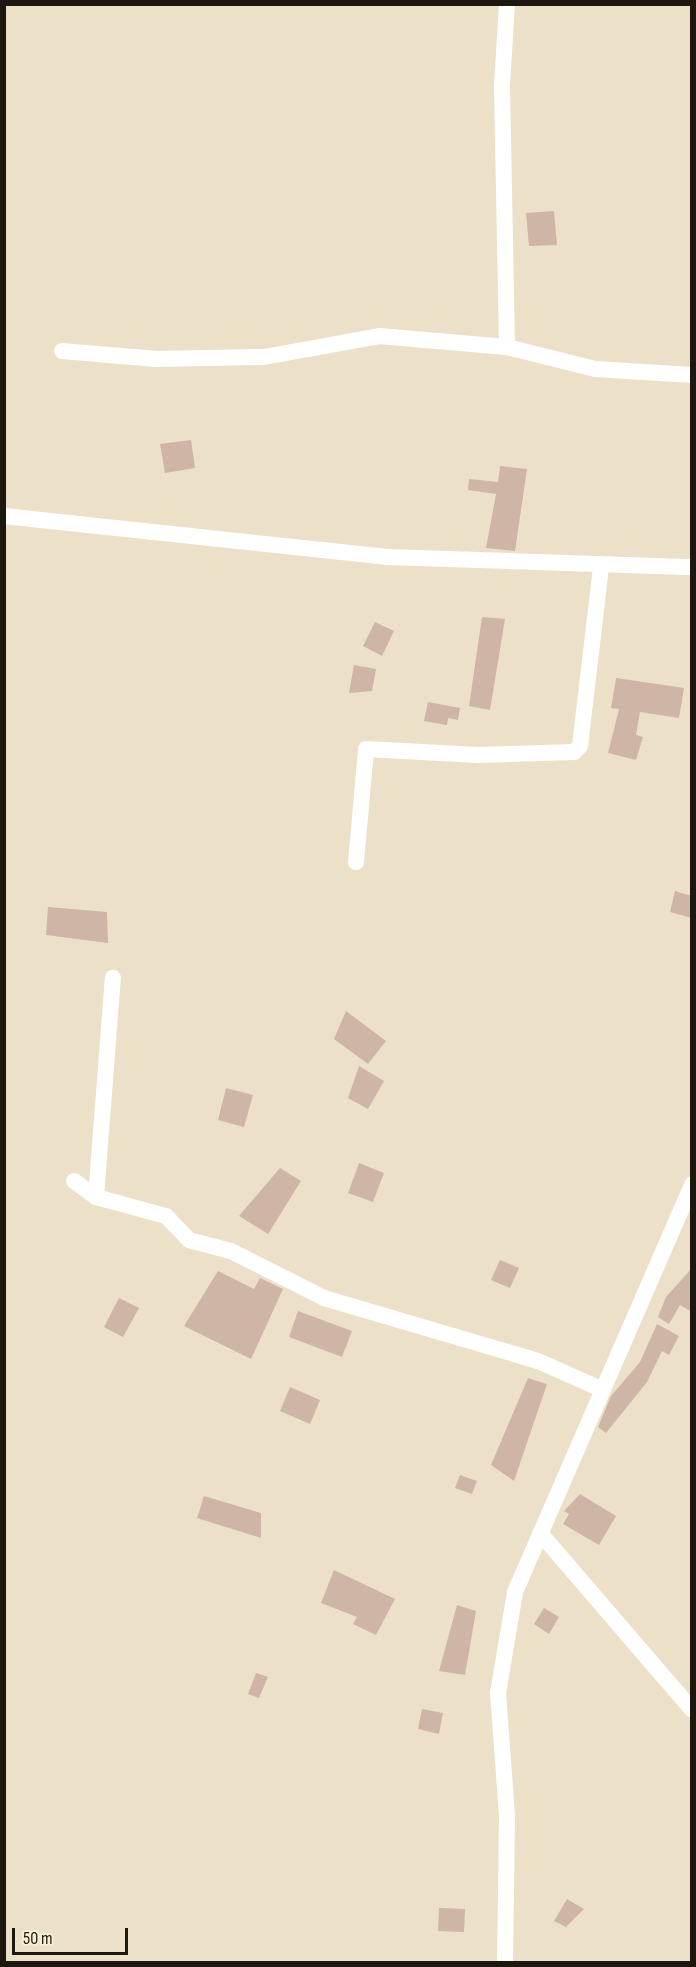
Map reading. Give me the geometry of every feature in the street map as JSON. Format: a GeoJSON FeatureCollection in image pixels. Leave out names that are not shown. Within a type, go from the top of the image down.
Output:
{"type":"FeatureCollection","features":[{"type":"Feature","properties":{"kind":"street"},"geometry":{"type":"LineString","coordinates":[[507,4],[502,86],[507,347]]}},
{"type":"Feature","properties":{"kind":"street"},"geometry":{"type":"LineString","coordinates":[[62,351],[157,359],[264,357],[379,336],[507,347],[595,369],[692,375]]}},
{"type":"Feature","properties":{"kind":"street"},"geometry":{"type":"LineString","coordinates":[[4,516],[386,557],[601,566],[692,567]]}},
{"type":"Feature","properties":{"kind":"street"},"geometry":{"type":"LineString","coordinates":[[357,862],[366,749],[478,755],[574,752],[580,746],[601,566]]}},
{"type":"Feature","properties":{"kind":"street"},"geometry":{"type":"LineString","coordinates":[[96,1197],[113,978]]}},
{"type":"Feature","properties":{"kind":"street"},"geometry":{"type":"LineString","coordinates":[[74,1181],[96,1197],[165,1216],[189,1239],[231,1251],[324,1298],[538,1361],[601,1389]]}},
{"type":"Feature","properties":{"kind":"street"},"geometry":{"type":"LineString","coordinates":[[505,1962],[507,1815],[498,1693],[515,1592],[601,1389],[692,1184]]}},
{"type":"Feature","properties":{"kind":"street"},"geometry":{"type":"LineString","coordinates":[[540,1533],[692,1710]]}},
{"type":"Feature","properties":{"kind":"building"},"geometry":{"type":"Polygon","coordinates":[[[554,211],[557,245],[529,246],[526,213],[554,211]]]}},
{"type":"Feature","properties":{"kind":"building"},"geometry":{"type":"Polygon","coordinates":[[[191,440],[195,468],[165,473],[160,444],[191,440]]]}},
{"type":"Feature","properties":{"kind":"building"},"geometry":{"type":"Polygon","coordinates":[[[500,466],[527,469],[515,551],[486,548],[496,494],[468,490],[469,479],[498,482],[500,466]]]}},
{"type":"Feature","properties":{"kind":"building"},"geometry":{"type":"Polygon","coordinates":[[[482,617],[505,619],[490,710],[469,706],[482,617]]]}},
{"type":"Feature","properties":{"kind":"building"},"geometry":{"type":"Polygon","coordinates":[[[375,622],[394,631],[382,656],[363,646],[375,622]]]}},
{"type":"Feature","properties":{"kind":"building"},"geometry":{"type":"Polygon","coordinates":[[[354,665],[376,669],[372,691],[349,693],[354,665]]]}},
{"type":"Feature","properties":{"kind":"building"},"geometry":{"type":"Polygon","coordinates":[[[616,678],[684,688],[679,718],[640,712],[636,735],[643,737],[636,760],[608,753],[619,709],[611,708],[616,678]]]}},
{"type":"Feature","properties":{"kind":"building"},"geometry":{"type":"Polygon","coordinates":[[[428,702],[460,708],[458,720],[448,718],[447,725],[424,721],[428,702]]]}},
{"type":"Feature","properties":{"kind":"building"},"geometry":{"type":"Polygon","coordinates":[[[675,891],[692,896],[692,918],[670,912],[675,891]]]}},
{"type":"Feature","properties":{"kind":"building"},"geometry":{"type":"Polygon","coordinates":[[[48,907],[107,912],[108,943],[46,935],[48,907]]]}},
{"type":"Feature","properties":{"kind":"building"},"geometry":{"type":"Polygon","coordinates":[[[346,1011],[386,1041],[368,1064],[334,1039],[346,1011]]]}},
{"type":"Feature","properties":{"kind":"building"},"geometry":{"type":"Polygon","coordinates":[[[359,1066],[384,1081],[368,1109],[348,1098],[359,1066]]]}},
{"type":"Feature","properties":{"kind":"building"},"geometry":{"type":"Polygon","coordinates":[[[226,1088],[253,1095],[244,1127],[218,1120],[226,1088]]]}},
{"type":"Feature","properties":{"kind":"building"},"geometry":{"type":"Polygon","coordinates":[[[359,1163],[384,1173],[373,1202],[348,1193],[359,1163]]]}},
{"type":"Feature","properties":{"kind":"building"},"geometry":{"type":"Polygon","coordinates":[[[280,1168],[301,1181],[268,1234],[239,1216],[280,1168]]]}},
{"type":"Feature","properties":{"kind":"building"},"geometry":{"type":"Polygon","coordinates":[[[500,1260],[519,1268],[510,1288],[491,1280],[500,1260]]]}},
{"type":"Feature","properties":{"kind":"building"},"geometry":{"type":"Polygon","coordinates":[[[692,1268],[692,1312],[680,1305],[669,1324],[658,1317],[666,1297],[692,1268]]]}},
{"type":"Feature","properties":{"kind":"building"},"geometry":{"type":"Polygon","coordinates":[[[218,1271],[254,1289],[260,1278],[283,1289],[251,1359],[184,1326],[218,1271]]]}},
{"type":"Feature","properties":{"kind":"building"},"geometry":{"type":"Polygon","coordinates":[[[119,1298],[139,1308],[123,1337],[104,1327],[119,1298]]]}},
{"type":"Feature","properties":{"kind":"building"},"geometry":{"type":"Polygon","coordinates":[[[298,1311],[352,1331],[342,1357],[289,1337],[298,1311]]]}},
{"type":"Feature","properties":{"kind":"building"},"geometry":{"type":"Polygon","coordinates":[[[657,1324],[679,1336],[669,1355],[662,1351],[647,1382],[606,1433],[598,1427],[611,1396],[640,1362],[657,1324]]]}},
{"type":"Feature","properties":{"kind":"building"},"geometry":{"type":"Polygon","coordinates":[[[528,1378],[547,1384],[514,1481],[491,1465],[528,1378]]]}},
{"type":"Feature","properties":{"kind":"building"},"geometry":{"type":"Polygon","coordinates":[[[290,1387],[320,1400],[310,1424],[280,1411],[290,1387]]]}},
{"type":"Feature","properties":{"kind":"building"},"geometry":{"type":"Polygon","coordinates":[[[460,1475],[477,1481],[472,1494],[455,1488],[460,1475]]]}},
{"type":"Feature","properties":{"kind":"building"},"geometry":{"type":"Polygon","coordinates":[[[580,1494],[616,1516],[599,1545],[563,1524],[569,1514],[564,1511],[580,1494]]]}},
{"type":"Feature","properties":{"kind":"building"},"geometry":{"type":"Polygon","coordinates":[[[204,1496],[261,1513],[261,1538],[197,1518],[204,1496]]]}},
{"type":"Feature","properties":{"kind":"building"},"geometry":{"type":"Polygon","coordinates":[[[334,1570],[395,1599],[376,1635],[353,1624],[357,1617],[321,1603],[334,1570]]]}},
{"type":"Feature","properties":{"kind":"building"},"geometry":{"type":"Polygon","coordinates":[[[457,1605],[476,1611],[465,1675],[439,1671],[457,1605]]]}},
{"type":"Feature","properties":{"kind":"building"},"geometry":{"type":"Polygon","coordinates":[[[544,1608],[559,1617],[549,1634],[534,1624],[544,1608]]]}},
{"type":"Feature","properties":{"kind":"building"},"geometry":{"type":"Polygon","coordinates":[[[256,1673],[268,1677],[259,1698],[248,1694],[256,1673]]]}},
{"type":"Feature","properties":{"kind":"building"},"geometry":{"type":"Polygon","coordinates":[[[422,1709],[443,1713],[439,1734],[418,1729],[422,1709]]]}},
{"type":"Feature","properties":{"kind":"building"},"geometry":{"type":"Polygon","coordinates":[[[567,1899],[584,1909],[566,1927],[554,1921],[567,1899]]]}},
{"type":"Feature","properties":{"kind":"building"},"geometry":{"type":"Polygon","coordinates":[[[439,1908],[465,1909],[464,1932],[438,1931],[439,1908]]]}}]}
